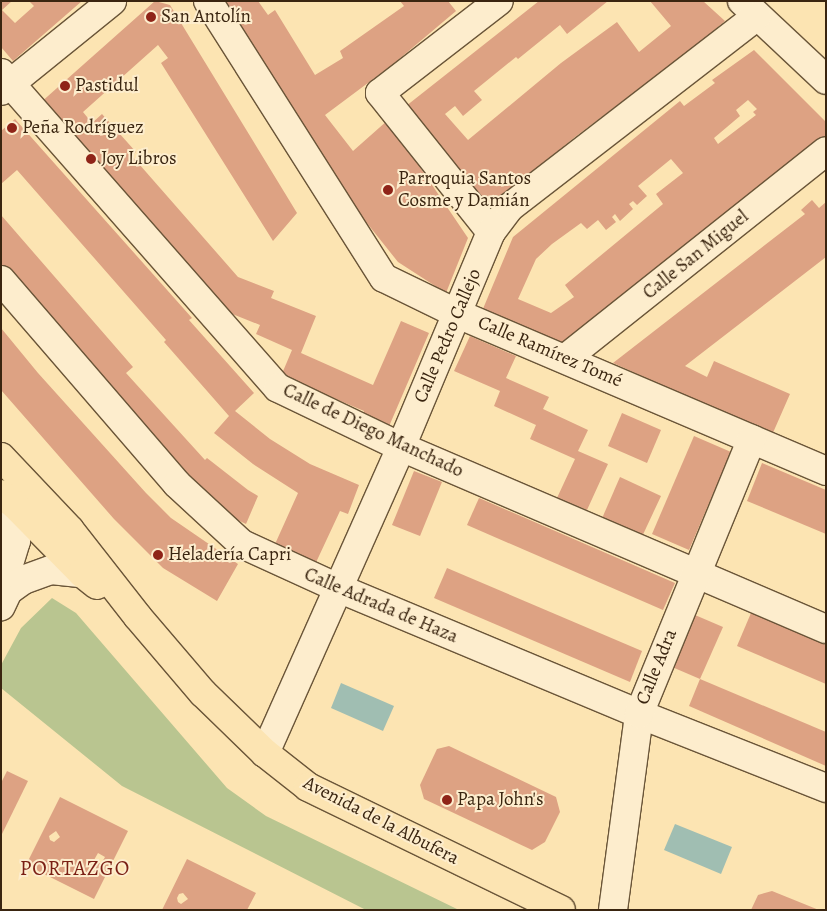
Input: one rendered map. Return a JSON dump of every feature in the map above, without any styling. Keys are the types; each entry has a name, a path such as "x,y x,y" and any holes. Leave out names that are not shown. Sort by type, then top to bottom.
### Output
{"main road":[{"name":"Avenida de la Albufera","path":"1,457 70,530 138,617 203,693 265,753 308,787 561,910"},
{"name":"Avenida de la Albufera","path":"1,494 16,505 82,573 138,617"}],"street":[{"path":"4,82 112,1"},
{"name":"Calle Ramírez Tomé","path":"208,1 384,278 458,314 566,358 826,470"},
{"path":"492,232 380,93 499,1"},
{"path":"749,8 826,80"},
{"name":"Calle Pedro Callejo","path":"265,753 401,447 492,232 510,207 749,8"},
{"name":"Calle de Diego Manchado","path":"4,82 278,388 401,447 826,629"},
{"name":"Calle San Miguel","path":"566,358 826,151"},
{"name":"Calle Adrada de Haza","path":"1,280 177,484 242,544 338,588 639,714 826,788"},
{"name":"Calle Adra","path":"613,910 639,714 695,573 752,439"},
{"path":"1,514 6,518 16,541 8,567 4,599"},
{"path":"4,599 22,580 51,570 82,573"}],"green space":[{"path":"52,598 76,613 227,788 266,816 459,910 366,910 122,786 1,688 1,665 21,628"}],"shaded area":[{"path":"341,683 394,706 383,731 331,708"},
{"path":"675,824 732,847 721,874 664,850"}],"building":[{"path":"1,1 12,1 2,10 15,23 34,6 29,1 82,1 13,61 1,47"},
{"path":"155,1 170,5 297,213 273,241 161,63 168,58 158,45 83,112 92,123 102,114 136,152 132,156 238,277 274,291 271,298 316,316 301,353 373,385 401,321 429,333 387,431 361,420 364,411 281,376 292,350 256,334 260,325 210,305 39,104"},
{"path":"215,1 258,1 268,15 275,10 315,75 343,58 340,51 404,6 400,1 448,1 456,11 392,65 325,115 353,151 388,120 468,238 446,293 398,262 327,173"},
{"path":"539,1 608,1 567,34 560,25 518,59 516,57 474,91 482,100 463,116 455,106 445,114 468,140 561,63 617,22 639,52 671,26 650,1 703,1 725,21 691,50 575,137 482,213 401,110"},
{"path":"754,50 826,122 826,138 593,321 556,347 480,316 513,237 680,101 684,106 715,83 712,80","holes":["748,100 757,109 753,112 756,115 718,144 714,138 740,116 736,110","671,159 683,173 656,194 663,204 565,285 574,297 551,313 518,299 536,259 552,244 581,223 587,229 598,220 606,230 616,222 612,217 615,214 620,221 633,209 629,204 633,201 637,205 647,196 638,186"]},
{"path":"15,119 192,318 189,320 254,393 235,411 270,439 310,464 359,485 348,514 340,511 312,571 271,553 298,493 253,464 214,433 229,416 164,342 166,340 17,170 1,184 1,131"},
{"path":"812,200 819,208 826,202 826,257 685,366 707,377 714,361 790,394 772,435 613,363 805,214 801,210"},
{"path":"1,215 133,367 126,373 205,460 207,458 258,496 246,524 225,514 157,456 108,389 1,267"},
{"path":"1,328 38,373 146,493 171,518 238,564 217,601 163,568 114,519 1,390"},
{"path":"470,336 516,356 506,378 549,397 543,409 588,430 578,451 608,464 587,510 557,498 575,459 530,439 536,425 494,406 500,391 454,371"},
{"path":"622,413 661,430 647,463 608,446"},
{"path":"694,436 731,452 689,550 652,534"},
{"path":"762,463 826,490 826,534 747,501"},
{"path":"414,471 442,482 420,536 392,525"},
{"path":"620,477 661,496 640,541 600,523"},
{"path":"479,498 675,583 663,610 467,525"},
{"path":"447,568 642,651 630,682 434,598"},
{"path":"751,613 826,645 826,684 737,646"},
{"path":"695,615 723,627 700,679 672,667"},
{"path":"700,679 826,732 826,766 689,706"},
{"path":"449,746 556,797 560,812 545,842 532,850 424,799 420,785 437,749"},
{"path":"7,771 28,781 1,836 1,783"},
{"path":"60,797 128,831 94,899 26,865","holes":["56,831 60,837 54,842 50,840 49,836","98,853 105,857 101,864 94,860"]},
{"path":"187,859 256,893 247,910 162,910","holes":["183,893 188,899 181,904 177,898 179,894"]},
{"path":"772,891 819,910 751,910 758,895"}],"place":[{"name":"San Antolín","path":"151,17"},
{"name":"Pastidul","path":"65,86"},
{"name":"Peña Rodríguez","path":"12,128"},
{"name":"Joy Libros","path":"91,159"},
{"name":"Parroquia Santos Cosme y Damián","path":"388,190"},
{"name":"Heladería Capri","path":"158,555"},
{"name":"Papa John's","path":"447,800"}],"district":[{"name":"PORTAZGO","path":"75,868"}]}
